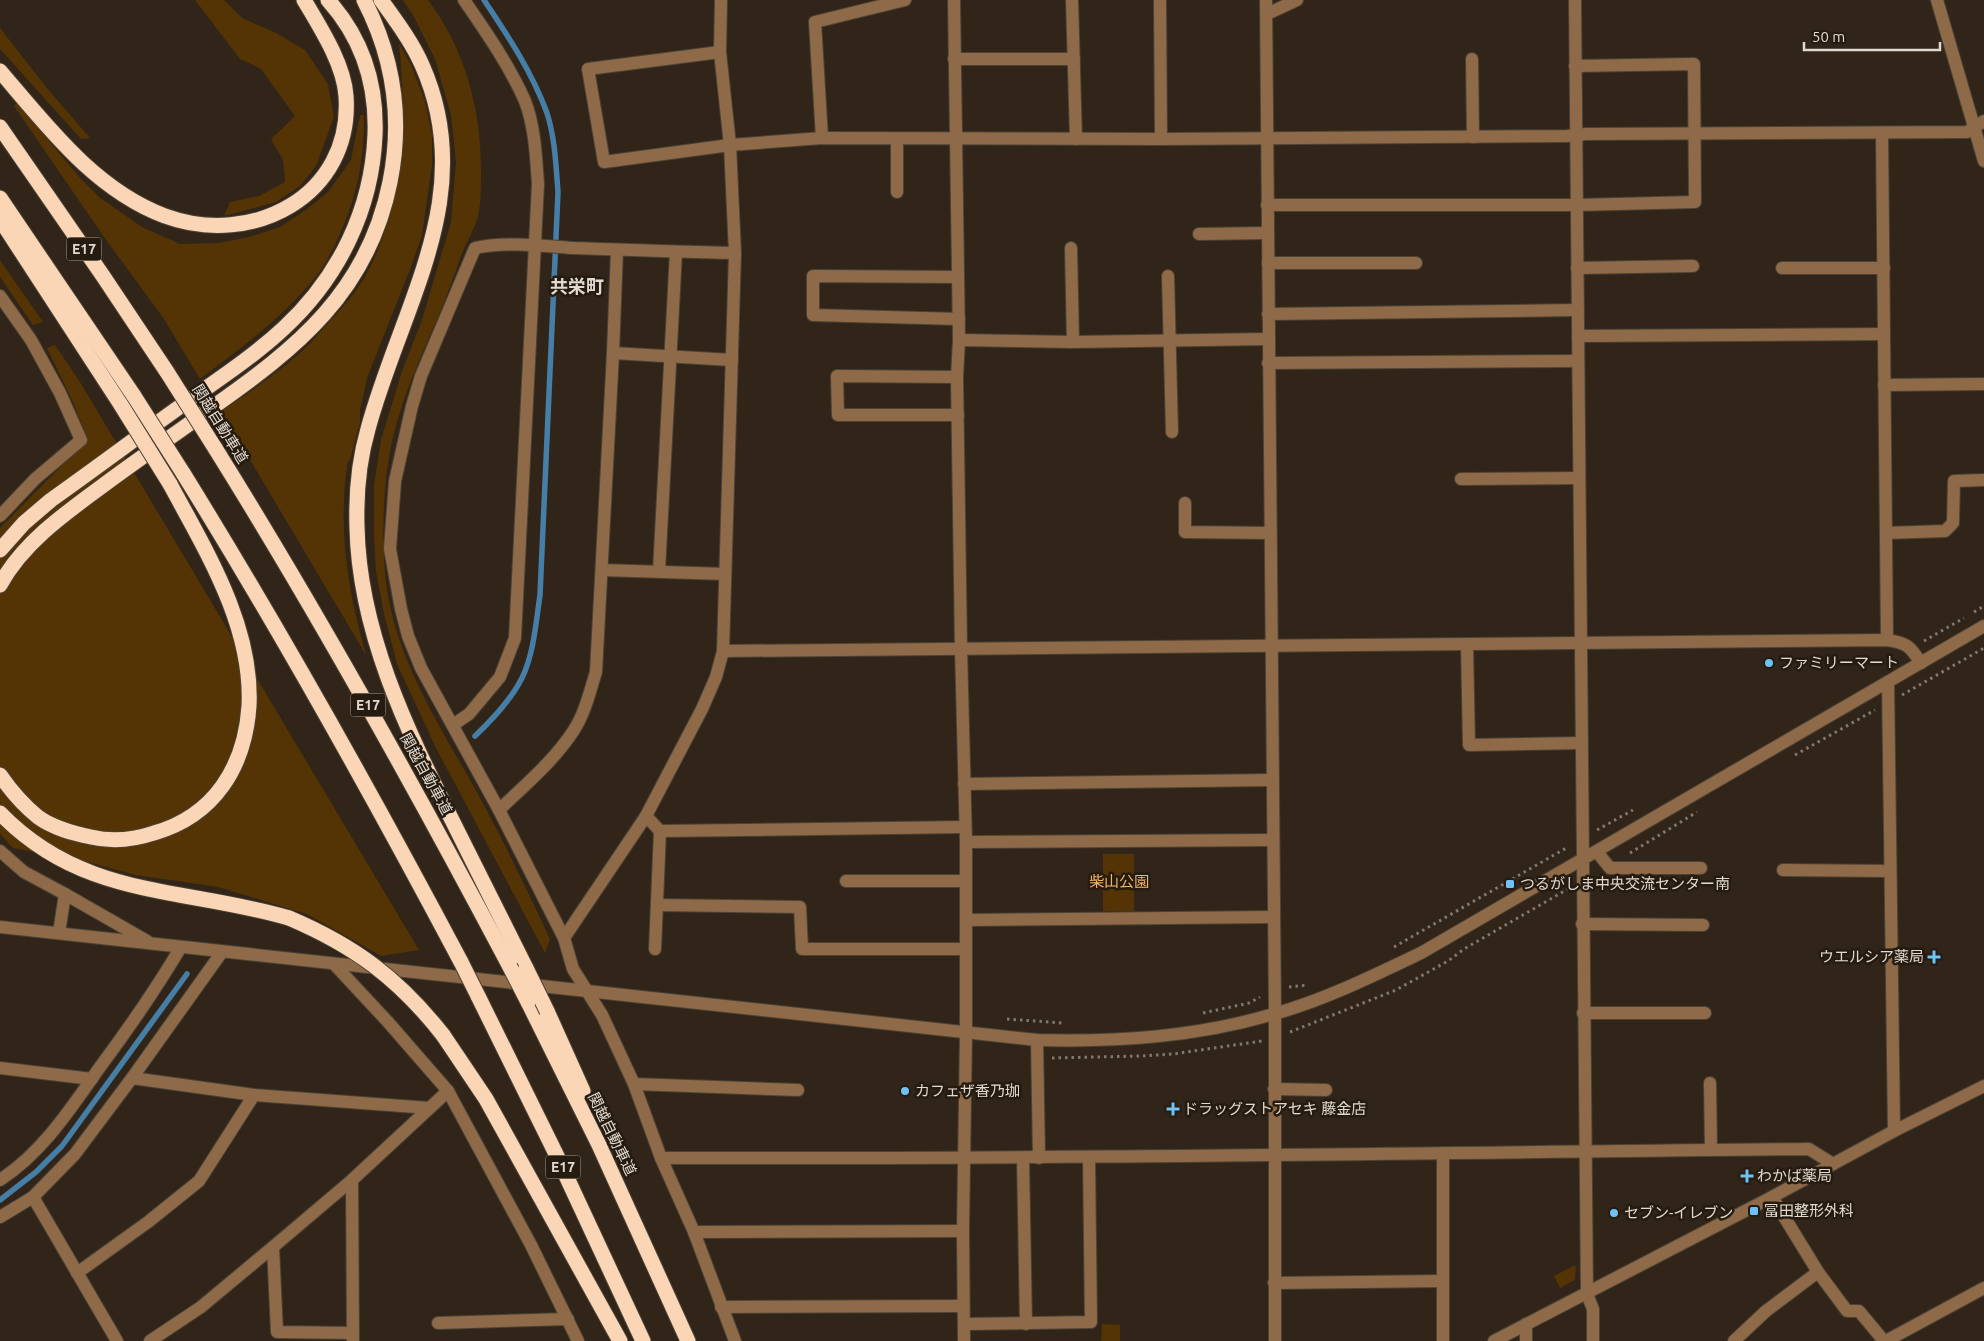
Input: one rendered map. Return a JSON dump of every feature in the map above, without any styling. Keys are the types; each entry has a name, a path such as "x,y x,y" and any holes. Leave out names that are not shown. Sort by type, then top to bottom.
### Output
{"highway":[{"path":"0,71 59,139 84,164 124,196 145,208 185,223 226,227 246,224 281,212 312,189 334,160 340,142 346,110 346,94 342,76 323,34 304,0"},
{"path":"0,550 24,523 51,500 266,343 302,310 334,270 357,224 365,200 371,175 376,126 375,106 366,62 348,26 328,0"},
{"path":"0,585 19,557 39,536 117,475 261,373 290,349 332,306 348,284 362,261 381,215 393,167 395,142 396,117 390,68 384,44 364,0"},
{"path":"381,0 411,43 432,90 439,118 444,172 436,223 427,260 379,390 367,432 361,463 357,526 364,595 384,668 425,765 547,1011 608,1144 662,1281"},
{"name":"関越自動車道","path":"0,126 167,372 272,539 347,667 428,812 528,1002 599,1145 688,1341"},
{"name":"E17","path":"0,198 128,401 183,473 240,565 384,818 478,996 555,1152 643,1341"},
{"path":"0,219 128,401 222,587 234,615 246,666 249,699 246,729 241,750 232,771 216,795 205,807 188,820 166,830 123,840 101,839 59,828 40,818 23,804 0,775"},
{"path":"0,813 20,833 44,850 97,876 160,892 233,904 289,918 339,942 384,973 406,992 443,1035 486,1099 620,1341"}],"street":[{"path":"453,724 469,714 500,677 515,638 538,184 535,147 525,102 496,46 464,0"},
{"path":"564,938 646,816 702,709 716,677 723,651 735,253 730,145 720,52 721,0"},
{"path":"822,138 815,22 905,0"},
{"path":"954,0 959,319 957,377 966,842 964,1341"},
{"path":"1072,0 1076,139"},
{"path":"1160,0 1161,139"},
{"path":"1266,0 1275,1014 1273,1156 1275,1341"},
{"path":"1267,14 1297,0"},
{"path":"1575,0 1583,1013 1587,1294 1593,1309 1593,1341"},
{"path":"1937,0 1980,124 1984,161"},
{"path":"720,52 588,69 604,162 730,145 822,138 1161,139 1967,132 1980,124"},
{"path":"954,59 1074,58"},
{"path":"1472,59 1473,137"},
{"path":"1267,205 1577,205 1695,202 1694,64 1575,66"},
{"path":"1882,133 1887,640"},
{"path":"897,139 897,192"},
{"path":"1199,234 1268,234"},
{"path":"735,253 486,245 475,248 422,376 412,406 395,481 390,549 408,636 421,668 499,810 564,938 573,969 602,1015 634,1084 662,1158 694,1232 735,1341"},
{"path":"1071,248 1073,342"},
{"path":"499,810 553,758 574,729 588,699 596,672 617,250"},
{"path":"660,571 676,252"},
{"path":"1268,262 1416,263"},
{"path":"1577,268 1693,266"},
{"path":"1782,268 1884,268"},
{"path":"958,276 813,276 813,315 959,319"},
{"path":"1168,276 1172,432"},
{"path":"0,296 31,340 60,393 81,440 35,479 0,516"},
{"path":"1268,314 1578,310"},
{"path":"1578,336 1884,334"},
{"path":"959,340 1073,342 1268,339"},
{"path":"613,353 732,360"},
{"path":"1268,362 1578,361"},
{"path":"957,377 837,376 838,415 958,415"},
{"path":"1884,385 1984,384"},
{"path":"1461,479 1579,478"},
{"path":"1886,533 1945,531 1952,523 1954,481 1984,480"},
{"path":"1185,503 1185,532 1270,533"},
{"path":"602,570 725,574"},
{"path":"0,927 1037,1040 1125,1040 1175,1036 1220,1028 1275,1014 1354,984 1421,953 1984,626"},
{"path":"723,651 1887,640 1906,644 1921,662"},
{"path":"1467,645 1469,745 1581,743"},
{"path":"1888,682 1894,1131"},
{"path":"964,784 1272,780"},
{"path":"646,816 660,831 655,949"},
{"path":"660,831 965,827"},
{"path":"966,842 1273,840"},
{"path":"0,851 24,872 152,944"},
{"path":"1596,852 1610,868 1701,868"},
{"path":"1783,870 1890,871"},
{"path":"846,881 965,881"},
{"path":"59,933 65,894"},
{"path":"657,906 800,907 802,949 965,949"},
{"path":"966,920 1274,917"},
{"path":"1582,924 1703,925"},
{"path":"0,1180 17,1169 50,1136 155,991 181,947"},
{"path":"0,1217 33,1197 75,1154 222,952"},
{"path":"334,964 448,1091 531,1245 578,1341"},
{"path":"1583,1013 1705,1013"},
{"path":"1037,1040 1039,1158"},
{"path":"0,1068 92,1079"},
{"path":"132,1078 254,1095 429,1108"},
{"path":"1710,1082 1711,1150"},
{"path":"634,1084 798,1090"},
{"path":"1494,1341 1772,1197 1894,1131 1984,1086"},
{"path":"1274,1089 1326,1090"},
{"path":"150,1341 201,1307 352,1180 448,1091"},
{"path":"77,1273 148,1222 199,1181 254,1095"},
{"path":"662,1158 964,1159 1809,1149 1832,1164"},
{"path":"1443,1152 1443,1341"},
{"path":"1023,1158 1026,1324"},
{"path":"964,1324 1091,1322 1089,1158"},
{"path":"273,1246 277,1332 353,1337 352,1180"},
{"path":"33,1197 116,1341"},
{"path":"1772,1197 1818,1272 1847,1311 1859,1311 1885,1341 1984,1288"},
{"path":"694,1232 963,1231"},
{"path":"1734,1341 1766,1311 1818,1272"},
{"path":"1274,1283 1443,1281"},
{"path":"721,1307 963,1306"},
{"path":"438,1323 568,1319"},
{"path":"1526,1324 1526,1341"}],"path":[{"path":"1925,640 1984,606"},
{"path":"1896,698 1984,648"},
{"path":"1789,759 1873,712"},
{"path":"1608,866 1698,812"},
{"path":"1389,950 1574,844"},
{"path":"1286,987 1304,986 1312,983"},
{"path":"1197,1014 1249,1003"},
{"path":"999,1019 1066,1023"},
{"path":"1249,1041 1265,1041"}],"green space":[{"path":"195,0 224,0 242,18 276,33 305,50 328,84 334,117 316,166 300,186 276,202 224,216 230,202 259,196 285,182 283,160 271,139 295,116 261,69 240,59"},
{"path":"403,0 428,0 441,19 462,61 475,106 481,152 481,192 477,220 409,386 393,437 387,471 384,509 386,582 400,642 412,671 425,699 494,823 534,905 550,939 545,953 436,748 397,664 384,614 376,571 374,485 381,440 402,371 422,320 451,222 456,162 451,115 435,59 413,15"},
{"path":"0,28 46,87 90,138 81,139 0,49"},
{"path":"399,43 411,65 425,101 432,135 432,165 422,235 367,378 360,410 360,422 350,460 348,461 344,510 346,559 354,607 366,655 221,411 272,376 308,345 356,291 377,253 395,195 399,165 403,104"},
{"path":"17,103 81,179 99,197 142,227 180,244 218,243 249,237 280,227 307,209 328,192 351,160 360,115 364,115 363,150 353,199 334,247 321,270 308,286 280,315 249,342 200,379 164,319 104,237 14,106"},
{"path":"0,260 43,322 33,325 0,277"},
{"path":"55,345 80,382 419,950 381,956 307,914 218,887 135,875 88,862 13,848 0,834 0,528 88,439 47,348"},
{"name":"柴山公園","path":"1103,854 1134,854 1134,911 1103,911"},
{"path":"1576,1266 1575,1280 1560,1288 1554,1276"},
{"path":"1102,1324 1120,1325 1120,1341 1101,1341"}],"waterway":[{"path":"475,736 501,709 518,686 526,668 536,627 540,595 558,192 556,162 547,113 527,69 484,0"},
{"path":"0,1200 36,1172 62,1146 187,974"}],"place":[{"name":"ファミリーマート","path":"1769,663"},
{"name":"つるがしま中央交流センター南","path":"1510,884"},
{"name":"ウエルシア薬局","path":"1934,957"},
{"name":"カフェザ香乃珈","path":"905,1091"},
{"name":"ドラッグストアセキ 藤金店","path":"1173,1109"},
{"name":"わかば薬局","path":"1747,1176"},
{"name":"冨田整形外科","path":"1754,1211"},
{"name":"セブン-イレブン","path":"1614,1213"}],"district":[{"name":"共栄町","path":"577,287"}]}
